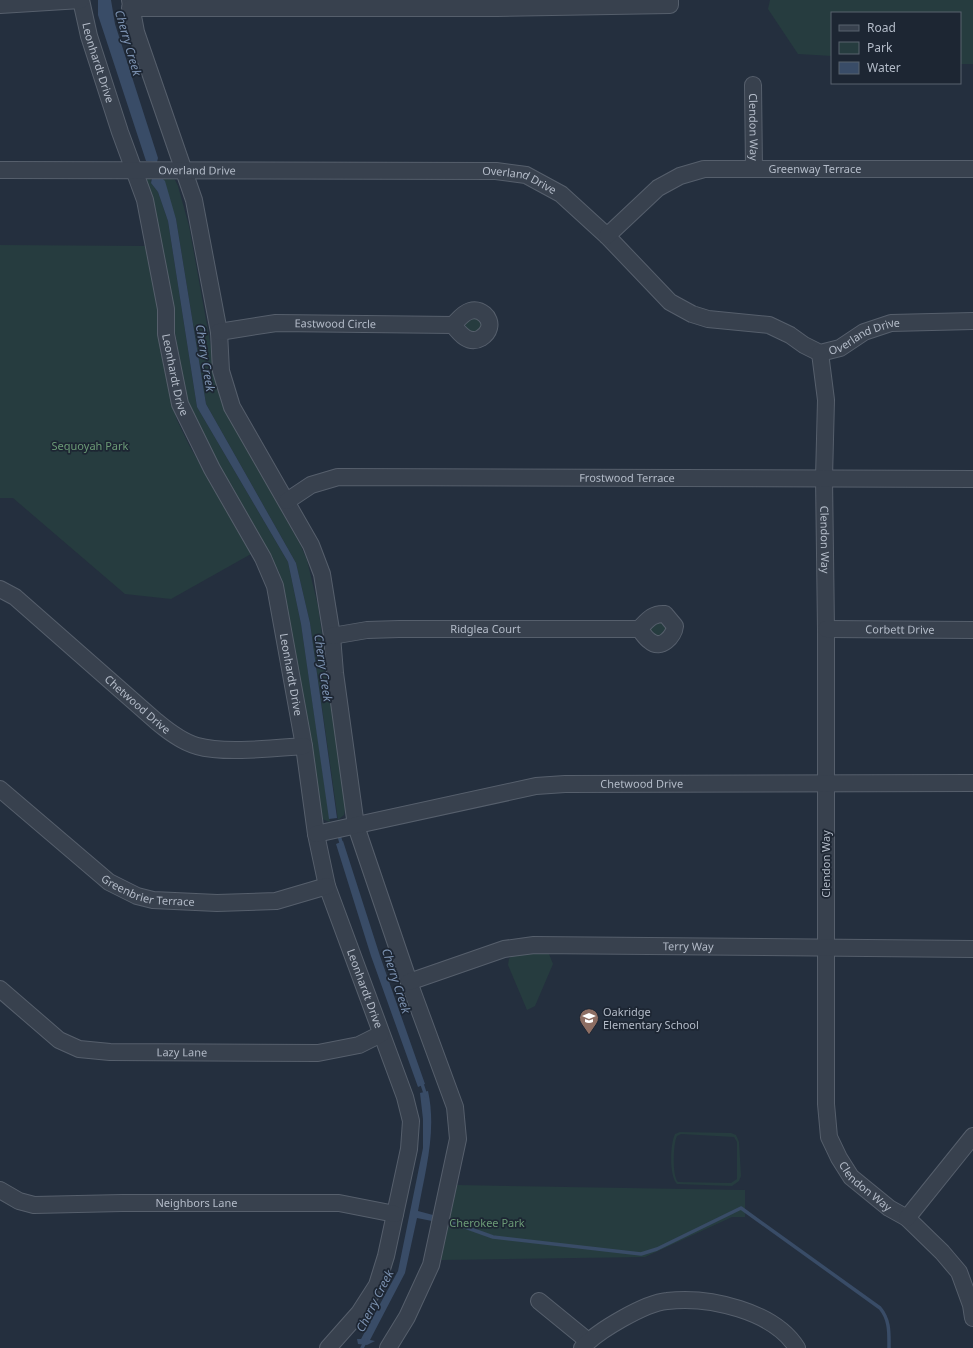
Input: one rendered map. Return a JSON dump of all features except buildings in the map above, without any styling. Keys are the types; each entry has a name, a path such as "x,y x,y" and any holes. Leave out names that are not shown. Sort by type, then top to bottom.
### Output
{"street":[{"path":"0,5 81,0"},
{"name":"Leonhardt Drive","path":"81,0 91,43 120,132 140,170 166,309 166,334 180,404 212,469 263,558 275,586 304,746 336,830 409,982 455,1107 458,1139 442,1221 431,1265 407,1317 388,1348"},
{"path":"130,4 670,3"},
{"name":"Leonhardt Drive","path":"130,4 136,32 194,200 219,332 221,371 232,407 311,545 322,574 332,636 335,673 336,830 327,886 381,1034 406,1097 411,1121 409,1149 386,1256 377,1285 359,1313 328,1348"},
{"name":"Clendon Way","path":"753,85 754,169"},
{"name":"Greenway Terrace","path":"607,236 658,188 680,176 704,169 973,169"},
{"name":"Overland Drive","path":"0,170 496,171 526,175 562,194 607,236 670,302 686,311 708,319 769,325 790,334 804,345 820,353 840,348 864,332 891,322 973,321"},
{"name":"Eastwood Circle","path":"219,332 276,322 453,325"},
{"name":"Clendon Way","path":"820,353 826,400 824,478 826,629 826,1104 829,1137 850,1177 889,1208 907,1218 942,1252 959,1272 971,1305 973,1318"},
{"name":"Frostwood Terrace","path":"287,501 311,485 338,477 973,479"},
{"name":"Chetwood Drive","path":"0,589 15,597 156,721 177,737 197,746 213,749 304,746"},
{"name":"Ridglea Court","path":"332,636 367,630 399,629 639,629"},
{"name":"Corbett Drive","path":"826,629 973,630"},
{"name":"Chetwood Drive","path":"336,830 543,786 565,784 826,782 973,783"},
{"name":"Greenbrier Terrace","path":"0,789 109,882 137,896 153,900 217,903 276,901 327,886"},
{"name":"Terry Way","path":"409,982 504,949 534,945 973,948"},
{"name":"Lazy Lane","path":"0,989 59,1040 79,1049 110,1052 318,1053 359,1045 381,1034"},
{"path":"907,1218 973,1136"},
{"name":"Neighbors Lane","path":"0,1190 19,1201 34,1205 328,1202 395,1214"},
{"path":"539,1301 585,1345 630,1315 666,1301 708,1301 760,1317 791,1338 797,1348"}],"green space":[{"path":"770,0 973,0 973,64 961,64 961,12 831,12 831,56 798,54 768,9"},
{"path":"150,176 151,183 158,192 168,221 197,407 288,562 301,624 330,822 322,819 316,810 293,642 279,572 196,428 186,395 162,258 146,180"},
{"path":"171,177 175,180 178,186 189,226 221,402 300,544 307,560 318,606 346,805 344,815 338,820 310,623 296,563 206,404 176,219 162,178"},
{"name":"Sequoyah Park","path":"0,245 146,246 159,311 169,393 177,420 189,445 251,554 171,599 125,594 13,498 0,498"},
{"path":"477,316 482,321 483,328 479,333 467,332 465,320"},
{"path":"660,620 668,627 658,638 650,631 651,627"},
{"path":"543,952 549,954 553,964 535,1006 527,1010 508,965 509,959 511,956"},
{"path":"680,1132 731,1133 736,1135 739,1142 741,1176 739,1181 732,1186 677,1184 674,1180 671,1160 672,1145 675,1134","holes":["681,1134 734,1137 737,1142 737,1179 731,1183 678,1182 676,1179 674,1160 677,1136"]},
{"name":"Cherokee Park","path":"457,1185 745,1190 745,1217 732,1217 645,1257 441,1260"}],"water":[{"path":"98,0 111,0 115,24 158,158 157,162 146,161 98,15"},
{"path":"152,178 162,178 165,181 176,219 206,404 296,563 310,623 337,818 329,819 301,624 288,562 197,407 168,221 158,192 151,183"},
{"path":"343,841 380,956 425,1084 418,1087 371,956 336,844"},
{"path":"428,1091 431,1136 418,1211 433,1215 432,1221 417,1218 405,1273 370,1340 375,1341 367,1345 358,1344 357,1339 361,1339 398,1271 423,1148 423,1119 420,1093"}],"waterway":[{"name":"Cherry Creek","path":"338,832 342,846"},
{"name":"Cherry Creek","path":"421,1081 426,1096"},
{"path":"451,1222 493,1237 641,1254 657,1249 741,1208 880,1308 886,1317 889,1332 889,1348"},
{"name":"Cherry Creek","path":"362,1348 366,1340"}],"place":[{"name":"Oakridge Elementary School","path":"589,1035"}]}
